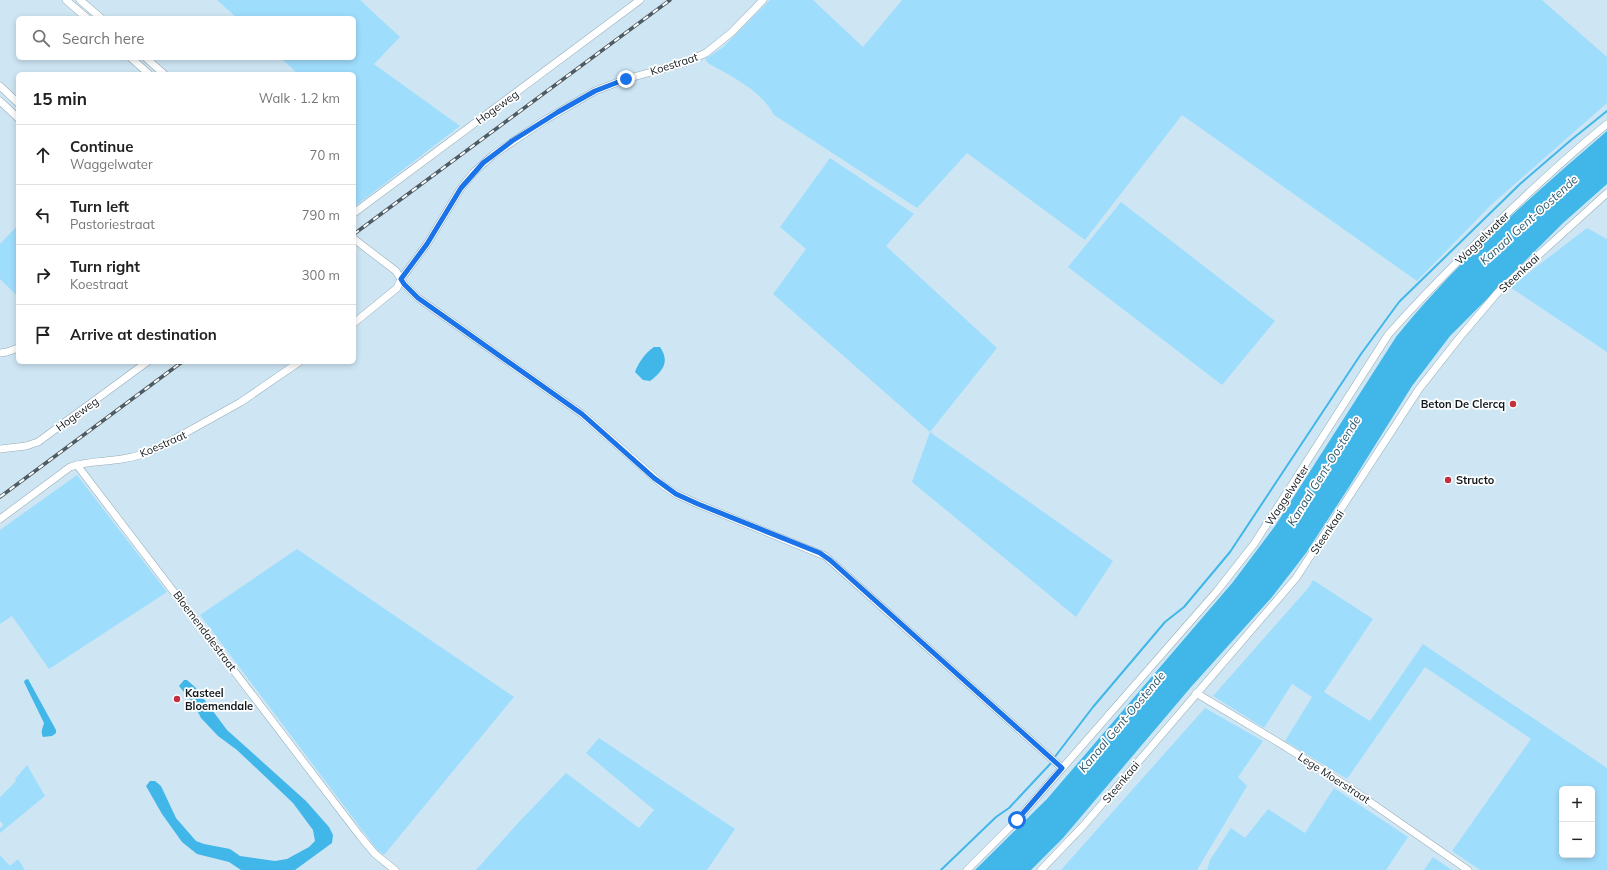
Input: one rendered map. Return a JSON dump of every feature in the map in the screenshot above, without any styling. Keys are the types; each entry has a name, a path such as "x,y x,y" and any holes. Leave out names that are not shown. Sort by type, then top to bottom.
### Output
{"street":[{"path":"66,0 84,16"},
{"path":"80,0 99,16"},
{"name":"Hogeweg","path":"356,212 640,0"},
{"name":"Koestraat","path":"356,321 397,288 401,279 427,244 464,183 493,155 558,112 595,91 621,81 676,66 699,57 715,47 764,0"},
{"path":"134,60 147,72"},
{"path":"148,60 162,72"},
{"path":"0,86 16,101"},
{"path":"0,101 16,116"},
{"name":"Waggelwater","path":"967,870 1017,820 1217,591 1254,544 1393,330 1412,307 1500,220 1582,144 1607,124"},
{"name":"Steenkaai","path":"1041,870 1084,826 1196,693 1296,578 1419,389 1460,337 1499,291 1607,193"},
{"path":"356,241 396,271 404,284 418,298 582,414 654,478 676,494 825,556 1062,768"},
{"path":"0,353 16,349"},
{"name":"Hogeweg","path":"0,448 26,446 38,442 144,364"},
{"name":"Koestraat","path":"0,519 62,472 77,465 123,459 147,453 236,406 296,364"},
{"name":"Bloemendalestraat","path":"77,465 360,836 375,854 395,870"},
{"name":"Lege Moerstraat","path":"1196,693 1286,747 1350,788 1468,870"}],"shaded area":[{"path":"217,0 360,0 400,37 374,64 460,126 356,205 356,72 296,72 283,60 356,60 356,16 235,16"},
{"path":"770,0 813,0 863,47 902,0 1542,0 1607,57 1607,103 1491,205 1417,281 1182,115 1085,240 967,153 917,208 774,115 762,98 754,91 708,63 705,59 722,48"},
{"path":"830,158 914,214 886,246 997,348 930,432 773,294 806,249 780,227"},
{"path":"1121,202 1275,321 1222,385 1068,267"},
{"path":"16,227 16,295 0,279 0,244"},
{"path":"1587,228 1607,239 1607,352 1510,287"},
{"path":"930,432 1113,561 1076,617 912,482"},
{"path":"77,475 167,592 49,669 12,616 0,624 0,530"},
{"path":"297,549 514,697 384,855 378,851 200,615"},
{"path":"1313,580 1373,619 1324,692 1370,721 1423,644 1607,768 1607,870 1480,870 1452,851 1531,739 1425,667 1347,779 1285,741 1312,697 1292,684 1264,728 1213,696 1309,587"},
{"path":"1205,708 1263,741 1238,777 1247,786 1197,870 1061,870"},
{"path":"599,738 735,829 707,870 476,870 566,773 639,828 654,810 586,753"},
{"path":"27,765 45,796 0,833 0,828 3,824 0,821 0,797 16,781 15,779"},
{"path":"1334,788 1408,837 1386,870 1207,870 1210,860 1231,828 1245,838 1268,809 1305,833"},
{"path":"0,855 10,866 18,859 25,870 0,870"},
{"path":"1433,857 1452,870 1424,870"}],"water":[{"name":"Kanaal Gent-Oostende","path":"1607,131 1607,184 1563,223 1450,336 1412,386 1306,553 1272,597 1191,687 1063,838 1031,870 975,870 1047,799 1233,582 1275,526 1396,337 1444,282 1470,255 1524,204"},
{"path":"654,347 660,347 663,352 665,362 664,366 662,370 650,381 643,380 635,372 643,358"},
{"path":"28,679 56,730 56,733 52,736 43,737 42,735 44,723 24,682"},
{"path":"184,680 187,680 195,687 227,730 306,801 329,827 333,835 332,843 295,870 241,870 229,862 197,854 182,842 162,814 146,786 150,781 155,781 161,786 176,818 196,841 204,844 230,849 240,856 275,861 287,859 309,847 315,841 313,830 293,803 237,750 218,736 201,718 194,704 179,686"}],"waterway":[{"path":"1054,758 1093,707 1165,622 1184,607 1230,552 1361,354 1399,302 1520,184 1607,111"},
{"path":"941,870 996,817 1009,808 1052,762"}],"railway":[{"path":"356,233 670,0"},
{"path":"0,497 179,364"}],"place":[{"name":"Beton De Clercq","path":"1513,404"},
{"name":"Structo","path":"1448,480"},
{"name":"Kasteel Bloemendale","path":"177,699"}],"route":[{"path":"626,79 595,91 558,112 512,141 483,163 461,188 427,244 401,279 411,292 418,298 582,414 654,478 676,494 820,553 830,560 1062,768 1017,820"}]}
